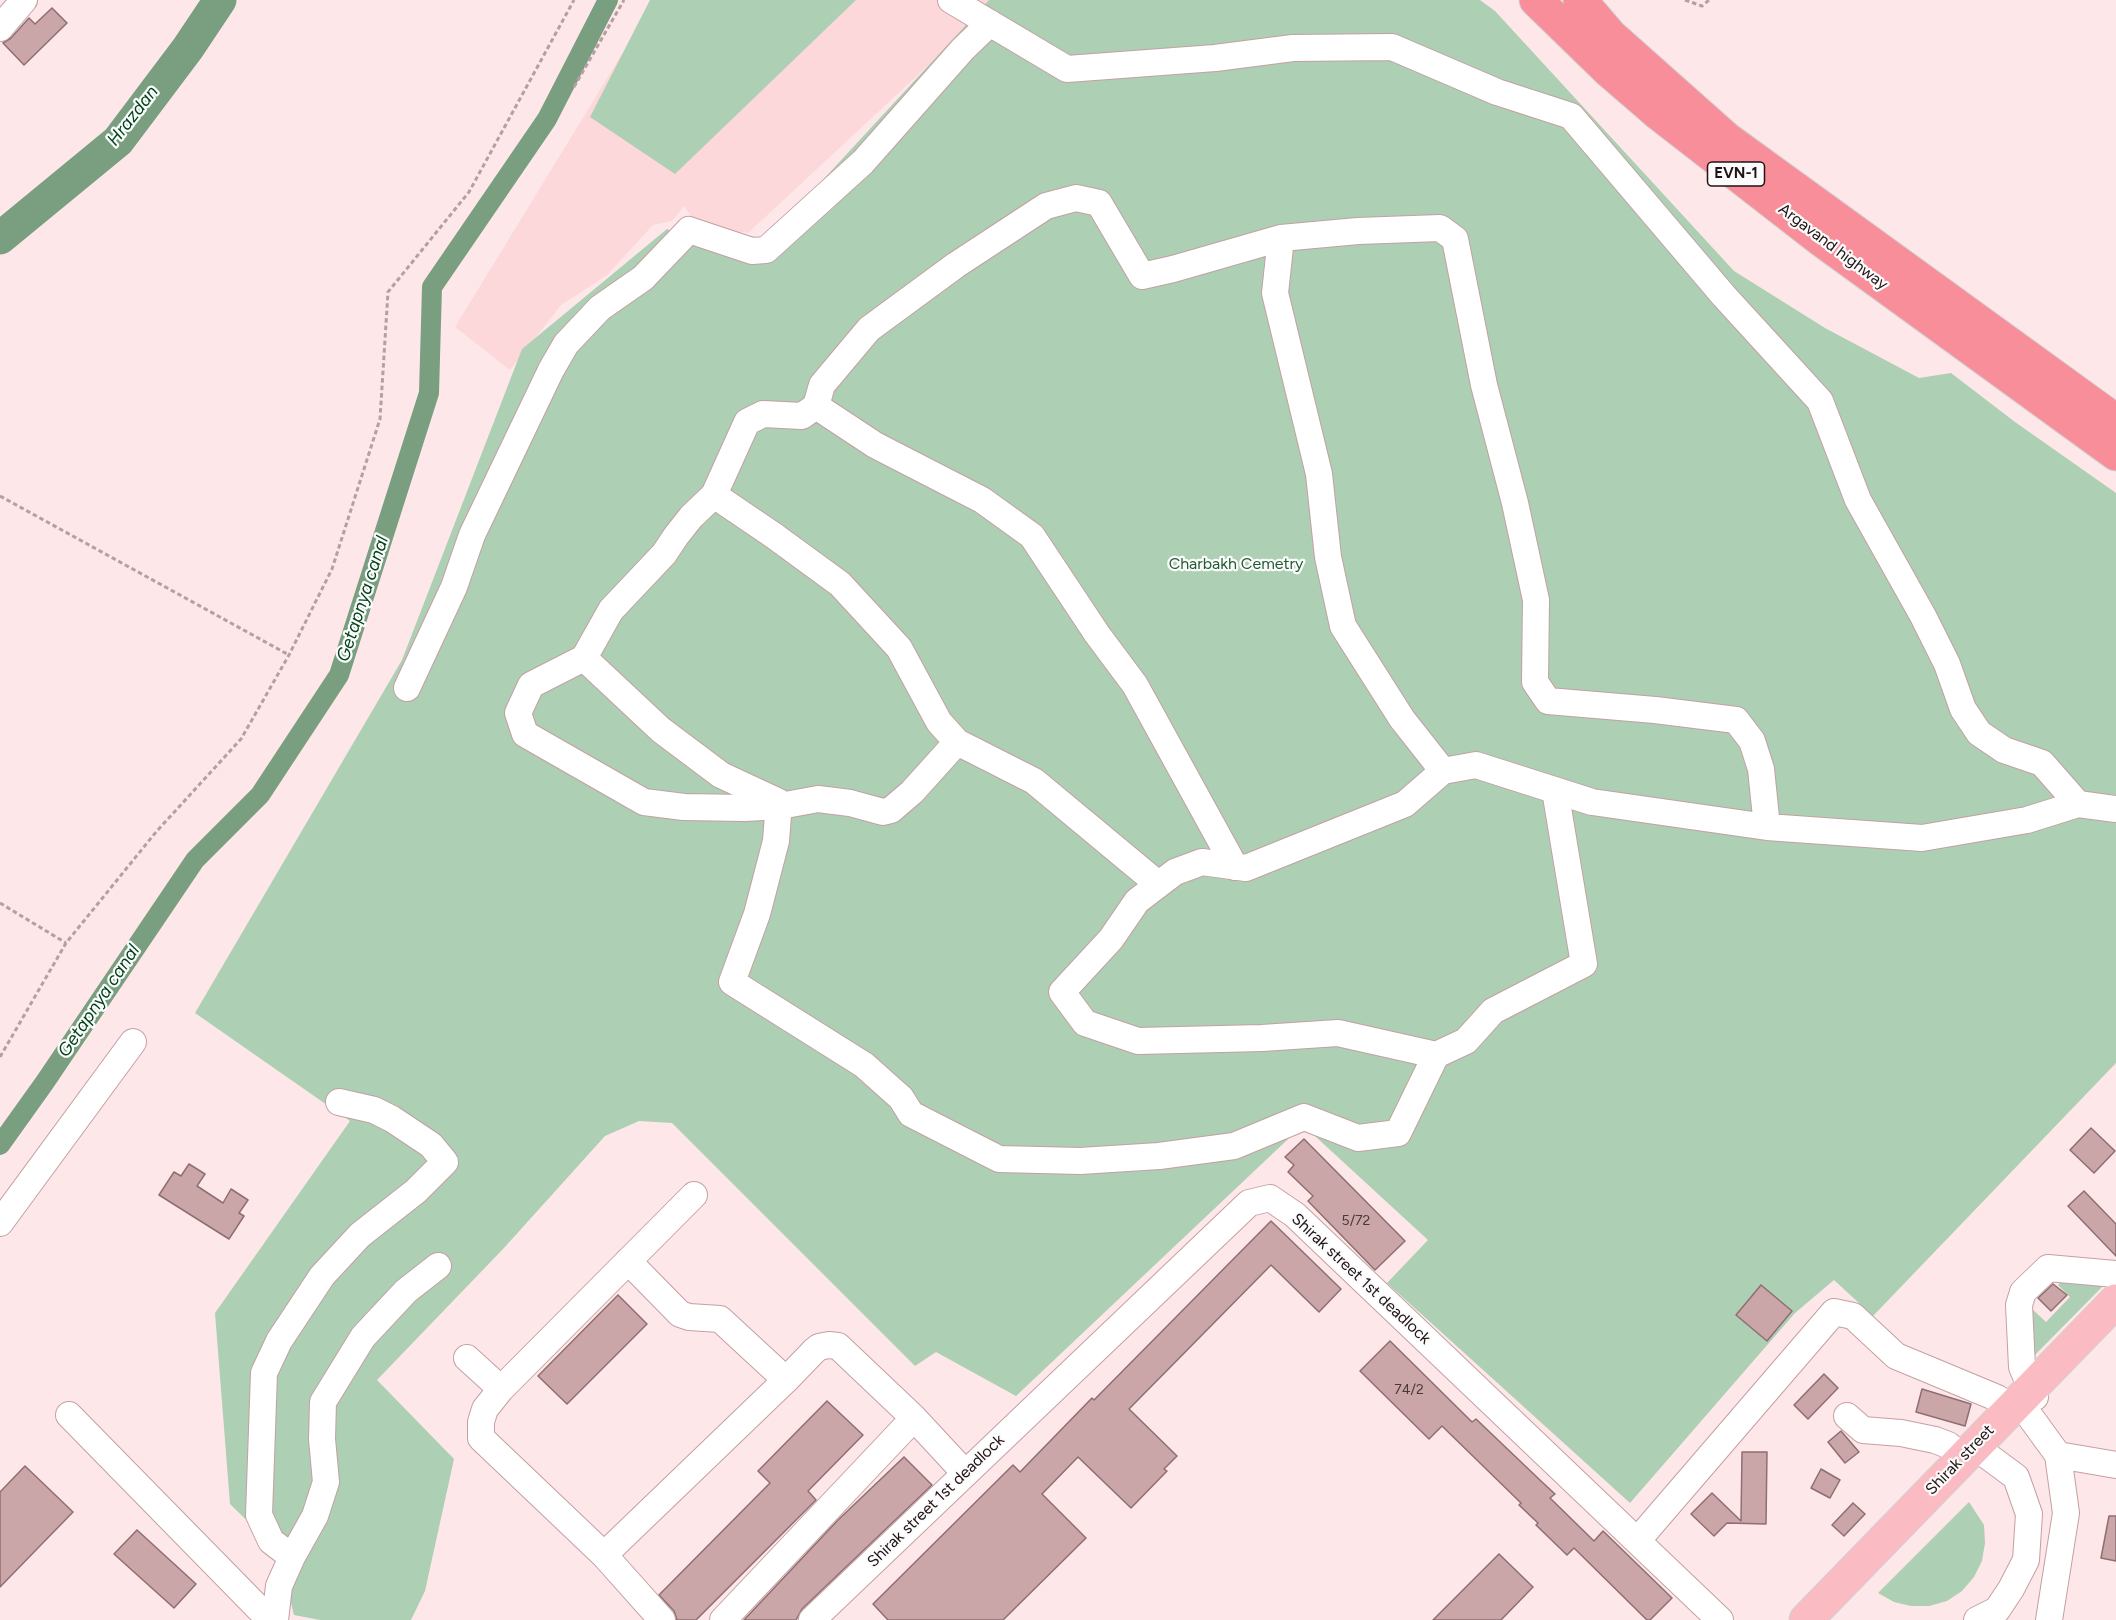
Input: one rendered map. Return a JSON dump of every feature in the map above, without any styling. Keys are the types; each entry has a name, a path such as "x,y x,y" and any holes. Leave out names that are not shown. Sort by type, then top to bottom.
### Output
{"highway":[{"name":"Argavand highway","path":"1536,0 1608,70 1688,136 1820,239 2116,454"},
{"name":"Argavand highway","path":"1580,0 1610,35 1727,139 2116,421"}],"main road":[{"name":"Shirak street","path":"1820,1617 2116,1301"},
{"name":"Shirak street","path":"2024,1400 2116,1315"}],"street":[{"path":"0,28 24,0"},
{"path":"951,0 1067,69 1215,58 1293,48 1392,47 1497,92 1570,116 1724,296 1820,401 1858,500 1923,616 1947,664 1963,709 1979,733 2004,750 2042,763 2078,804"},
{"path":"407,688 454,587 472,535 551,370 566,344 600,308 643,278 689,230 752,251 766,250 862,162 963,49 990,23"},
{"path":"957,742 912,792 891,810 882,812 850,803 818,799 780,806 684,807 644,802 525,734 518,713 531,685 584,658 611,610 664,554 691,517 714,495 747,422 763,414 802,416 816,406 822,385 870,329 956,265 1046,206 1076,198 1098,203 1142,276 1281,238 1358,231 1440,228 1455,239 1485,385 1515,503 1536,600 1535,682 1548,701 1655,710 1736,720 1752,741 1761,769 1767,827"},
{"path":"1281,238 1275,293 1319,474 1329,557 1343,626 1402,719 1443,771"},
{"path":"816,406 875,446 982,500 1032,536 1097,634 1135,685 1236,867"},
{"path":"714,495 840,584 899,648 939,722 957,742 1034,781 1158,884"},
{"path":"584,658 661,730 721,775 779,802 776,841 757,914 732,982 864,1065 901,1098 911,1114 999,1159 1092,1160 1159,1156 1234,1146 1304,1117 1358,1138 1398,1133 1436,1055"},
{"path":"1555,790 1584,964 1493,1011 1466,1041 1436,1055 1338,1033 1262,1038 1138,1041 1085,1023 1062,992 1111,939 1137,901 1175,872 1202,862 1246,868 1405,804 1443,771 1476,765 1555,790 1592,802 1767,827 1922,838 2027,820 2078,804 2116,810"},
{"path":"0,1223 133,1042"},
{"path":"292,1557 271,1541 259,1515 264,1373 279,1341 322,1276 360,1235 416,1191 445,1162 431,1145 392,1119 374,1110 339,1102"},
{"path":"662,1620 604,1555 482,1438 481,1422 485,1409 501,1389 694,1195"},
{"name":"Shirak street 1st deadlock","path":"812,1620 1249,1203 1270,1198 1294,1215 1720,1620"},
{"path":"628,1262 680,1314 689,1317 720,1319 786,1380"},
{"path":"272,1620 279,1586 315,1516 326,1482 322,1439 323,1402 363,1337 406,1291 438,1266"},
{"path":"2049,1620 2066,1513 2058,1455 2024,1400 2019,1305 2023,1292 2048,1268 2116,1274"},
{"path":"1637,1541 1834,1312 1853,1316 1896,1356 1997,1398 2024,1400"},
{"path":"604,1555 819,1347 838,1346 914,1418 965,1473"},
{"path":"468,1358 501,1389"},
{"path":"69,1415 272,1620"},
{"path":"1847,1416 1863,1430 1901,1433 1935,1440 1973,1452 2016,1477 2029,1514 2026,1560 1997,1610 1977,1620"},
{"path":"723,1620 914,1418"},
{"path":"2058,1455 2116,1465"}],"path":[{"path":"0,1057 66,943 156,831 241,738 289,655 332,569 380,419 388,292 469,192 574,0"},
{"path":"574,87 624,0"},
{"path":"1685,0 1702,6 1709,0"},
{"path":"0,496 289,655"},
{"path":"0,903 66,943"}],"shaded area":[{"path":"655,0 990,0 976,21 748,233 743,232 732,238 691,216 684,206 672,221 653,225 607,275 561,305 510,370 455,327"}],"green space":[{"path":"650,0 856,0 675,174 590,117"},
{"name":"Charbakh Cemetry","path":"989,0 1480,0 1495,11 1734,271 1825,328 1919,378 1951,373 2015,422 2116,493 2116,1063 1873,1316 1834,1280 1795,1313 1630,1503 1387,1283 1428,1240 1303,1125 1016,1396 936,1352 915,1366 672,1123 639,1121 605,1136 503,1249 377,1380 454,1459 425,1591 411,1620 320,1620 294,1615 278,1551 230,1504 215,1313 350,1121 195,1013 402,660 522,349 667,229 747,262"},
{"path":"2063,1279 2107,1282 2028,1362 2031,1308 2046,1322 2070,1297 2058,1285"},
{"path":"1969,1502 1984,1525 1985,1543 1982,1561 1974,1577 1962,1591 1947,1601 1929,1606 1911,1606 1894,1602 1878,1593"}],"building":[{"path":"52,8 67,23 24,65 3,43 11,38 29,18 35,24"},
{"path":"2091,1128 2115,1151 2094,1173 2070,1150"},
{"path":"1304,1139 1405,1241 1375,1270 1308,1201 1313,1196 1288,1172 1294,1165 1285,1157"},
{"path":"189,1164 205,1174 197,1186 223,1203 231,1189 248,1200 239,1213 244,1216 229,1239 159,1195 174,1172 181,1176"},
{"path":"2084,1191 2116,1224 2116,1256 2068,1206"},
{"path":"1271,1221 1341,1289 1319,1312 1271,1265 1129,1409 1177,1456 1164,1469 1167,1471 1131,1508 1078,1457 1042,1494 1086,1538 1003,1620 888,1620 873,1604 1013,1465 1020,1472"},
{"path":"2053,1284 2067,1295 2051,1311 2038,1298"},
{"path":"1761,1285 1792,1311 1767,1341 1736,1315"},
{"path":"618,1295 647,1324 567,1404 538,1376"},
{"path":"1390,1341 1472,1422 1476,1419 1555,1494 1550,1498 1594,1541 1603,1531 1672,1598 1650,1620 1647,1620 1574,1548 1567,1555 1536,1525 1538,1523 1519,1505 1521,1503 1442,1426 1429,1439 1360,1371"},
{"path":"1824,1374 1838,1388 1808,1419 1794,1405"},
{"path":"1922,1389 1971,1404 1965,1426 1916,1412"},
{"path":"827,1401 863,1435 808,1491 816,1500 696,1620 677,1620 674,1611 659,1595 770,1483 758,1471"},
{"path":"1841,1431 1859,1452 1845,1463 1828,1442"},
{"path":"1742,1452 1767,1452 1766,1524 1727,1523 1714,1536 1691,1514 1712,1493 1741,1521"},
{"path":"904,1457 932,1485 802,1609 796,1620 744,1620 838,1520"},
{"path":"25,1466 73,1512 0,1587 0,1492"},
{"path":"1821,1469 1840,1480 1830,1498 1811,1488"},
{"path":"1853,1503 1865,1514 1844,1536 1832,1525"},
{"path":"2109,1516 2116,1516 2116,1561 2101,1558"},
{"path":"137,1530 196,1584 174,1608 114,1554"},
{"path":"1499,1554 1533,1587 1501,1620 1433,1620"}],"waterway":[{"name":"Hrazdan","path":"0,238 118,141 188,48 220,0"},
{"name":"Getapnya canal","path":"0,1145 195,860 260,795 339,675 429,393 432,287 547,119 608,0"}]}
